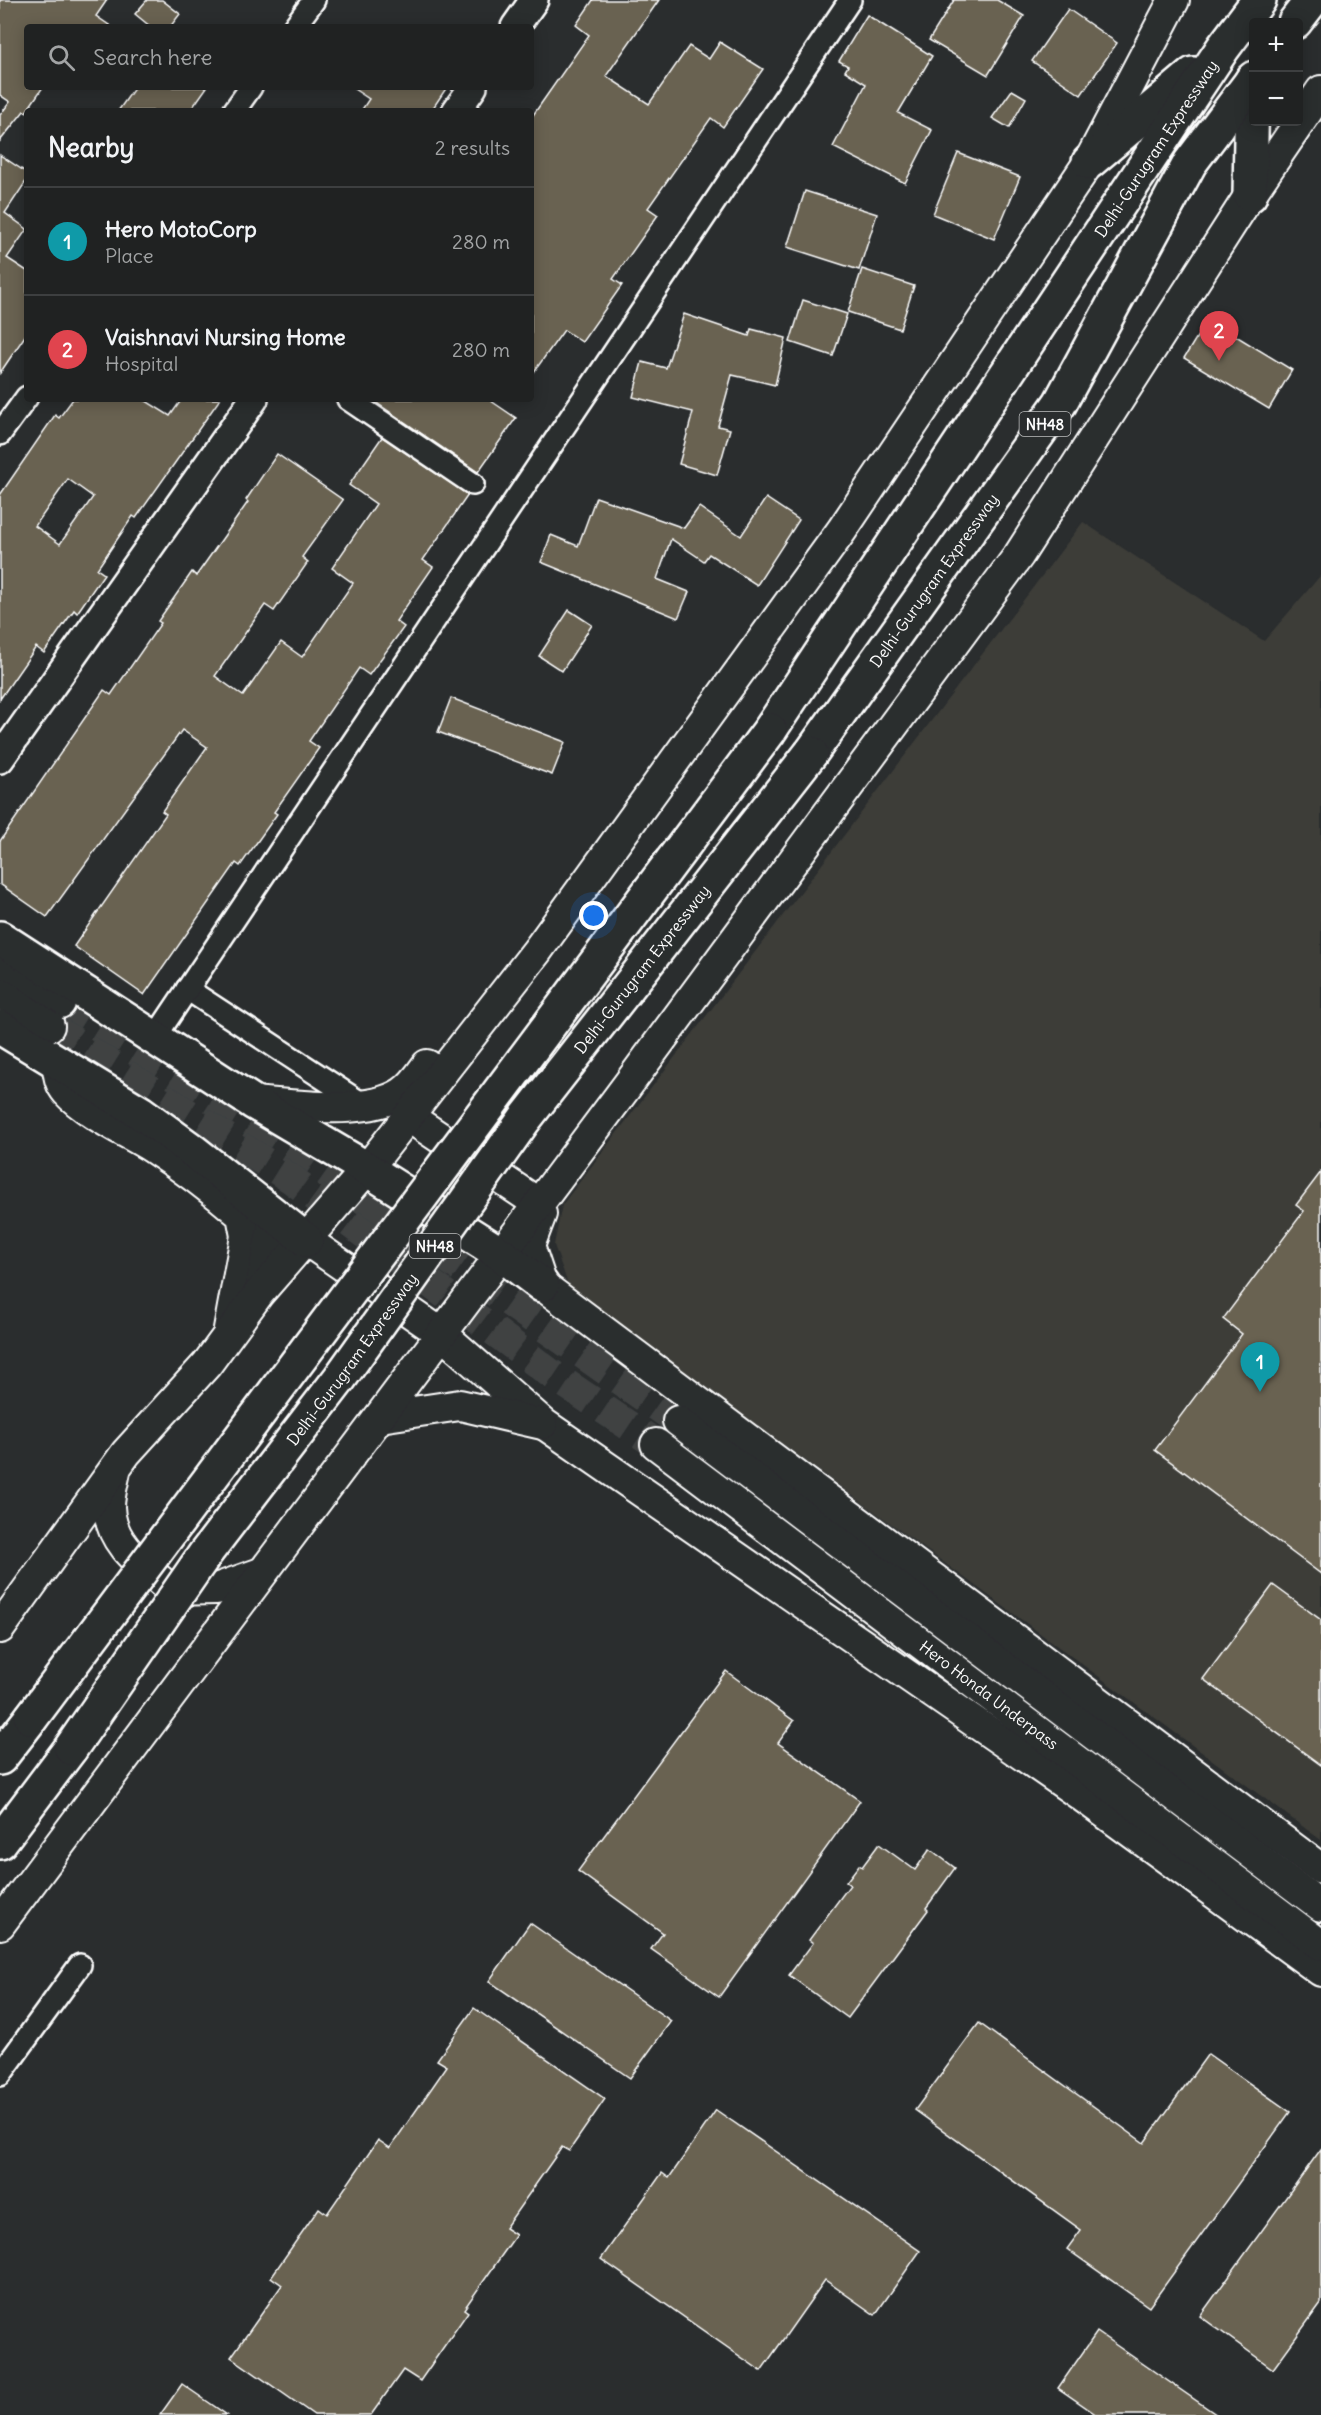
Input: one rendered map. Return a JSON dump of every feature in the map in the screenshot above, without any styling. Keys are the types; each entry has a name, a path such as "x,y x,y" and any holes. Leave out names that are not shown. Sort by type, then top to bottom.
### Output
{"highway":[{"name":"Delhi-Gurugram Expressway","path":"0,1758 770,730 1223,48 1258,0"},
{"path":"1298,18 1312,0"},
{"path":"1089,162 1223,48"},
{"name":"Delhi-Gurugram Expressway","path":"0,1842 70,1748 205,1554 340,1378 525,1120 811,753 1060,403 1190,163 1249,84"},
{"path":"1250,195 1252,126"},
{"path":"0,938 253,1102 367,1169 501,1254 542,1286"},
{"path":"0,1027 141,1113 306,1240"}],"main road":[{"path":"0,1628 126,1453 207,1364 259,1293 367,1169 544,941 842,530 1089,162 1174,0"},
{"path":"0,1924 442,1334 1019,555 1250,195 1321,91"},
{"path":"0,961 54,1014 0,993"},
{"path":"253,1102 306,1106 364,1105 402,1094 413,1084 477,1001 492,988 512,980"},
{"path":"57,1062 59,1080 75,1098 164,1156 215,1192 242,1215 246,1236 227,1338"},
{"path":"409,1117 545,1195"},
{"path":"545,1195 529,1246 542,1286 1321,1869"},
{"path":"259,1293 275,1215"},
{"path":"306,1240 442,1334 544,1424 1079,1794 1321,1971"},
{"path":"380,1417 460,1405 544,1424"},
{"name":"Hero Honda Underpass","path":"678,1421 1321,1906"},
{"name":"Hero Honda Underpass","path":"656,1444 1321,1945"},
{"path":"115,1469 109,1506 111,1524 120,1543 171,1590 216,1589 261,1574"}],"street":[{"path":"296,24 314,0"},
{"path":"517,24 534,0"},
{"path":"154,1039 850,0"},
{"path":"236,108 249,90"},
{"path":"458,108 471,90"},
{"path":"0,434 24,401"},
{"path":"0,759 252,402"},
{"path":"352,402 473,484"},
{"path":"187,989 364,1105"},
{"path":"0,2075 80,1965"}],"shaded area":[{"path":"1083,522 1264,641 1321,575 1321,1840 569,1287 554,1245 562,1205"}],"building":[{"path":"0,0 107,0 96,16 108,24 24,24 24,90 41,90 29,108 24,108 0,141 0,115 10,102 0,95"},
{"path":"147,0 162,0 180,14 172,24 147,24 135,14"},
{"path":"593,0 659,0 606,76 649,104 689,46 709,59 720,42 763,69 723,127 711,118 648,208 658,215 613,279 622,285 582,342 564,330 534,372 534,114 589,35 576,25"},
{"path":"954,0 997,0 1024,16 988,75 929,40"},
{"path":"1068,9 1117,43 1081,95 1032,61"},
{"path":"867,15 932,56 898,113 932,130 905,183 833,147 866,84 845,71 848,66 839,61"},
{"path":"133,90 205,90 192,108 120,108"},
{"path":"356,90 445,90 433,108 363,108 369,99"},
{"path":"1012,90 1026,98 1009,128 992,118"},
{"path":"958,153 1020,177 994,239 933,214"},
{"path":"0,155 24,171 24,184 5,213 24,227 24,233 7,258 24,269 24,337 0,373"},
{"path":"805,191 877,214 859,270 787,247"},
{"path":"862,269 914,286 900,329 848,312"},
{"path":"803,300 847,314 833,356 790,342"},
{"path":"684,314 749,336 751,329 786,338 775,385 732,375 718,426 730,429 717,475 679,464 693,412 633,397 642,362 666,368"},
{"path":"1208,319 1292,370 1269,409 1184,358"},
{"path":"71,402 148,402 170,416 180,402 218,402 136,518 133,516 97,569 104,574 77,613 74,610 44,653 36,647 0,699 0,495 55,415 59,418","holes":["68,479 93,497 60,544 35,526"]},
{"path":"375,402 492,402 516,418 478,472"},
{"path":"382,437 468,495 423,560 433,567 396,621 404,627 369,675 359,668 309,741 319,748 274,812 277,814 240,866 236,863 144,995 74,946 166,814 162,811 207,747 182,730 47,917 0,884 0,841 104,690 111,695 161,623 158,621 192,572 196,576 248,502 246,500 277,454 343,500 302,557 308,562 274,611 265,605 215,676 243,696 281,642 302,657 353,583 332,568 376,504 349,485"},
{"path":"596,497 684,528 699,507 741,536 766,498 799,520 757,585 709,554 704,561 671,539 657,579 689,592 678,618 541,562 551,535 578,546"},
{"path":"569,610 592,625 562,671 539,656"},
{"path":"451,698 565,742 552,775 438,732"},
{"path":"1321,1172 1321,1574 1155,1450 1242,1334 1223,1319 1304,1211 1296,1205"},
{"path":"1273,1585 1321,1620 1321,1765 1203,1679"},
{"path":"726,1671 794,1721 778,1743 860,1801 719,1997 651,1949 663,1933 578,1871"},
{"path":"879,1844 915,1870 930,1849 955,1868 926,1908 928,1910 848,2018 789,1975 813,1943 809,1940 850,1885 846,1882 859,1865 862,1867"},
{"path":"530,1923 671,2021 630,2078 489,1981"},
{"path":"474,2008 605,2099 569,2151 562,2147 505,2228 516,2235 464,2309 468,2312 420,2381 403,2370 371,2415 314,2415 231,2357 282,2285 271,2277 319,2208 327,2214 378,2140 390,2148 447,2066 437,2060"},
{"path":"979,2023 1144,2143 1208,2054 1290,2112 1149,2307 1067,2249 1081,2230 915,2110"},
{"path":"716,2110 920,2251 875,2315 825,2280 761,2371 601,2259 662,2173 669,2178"},
{"path":"1321,2149 1321,2303 1273,2369 1200,2316"},
{"path":"1097,2332 1217,2415 1097,2415 1058,2388"},
{"path":"182,2384 227,2415 160,2415"}],"tunnel":[{"path":"60,1003 301,1155 678,1421"},
{"path":"49,1026 290,1178 550,1373 656,1444"}],"place":[{"name":"Vaishnavi Nursing Home","path":"1219,361"},
{"name":"Hero MotoCorp","path":"1260,1392"}]}
